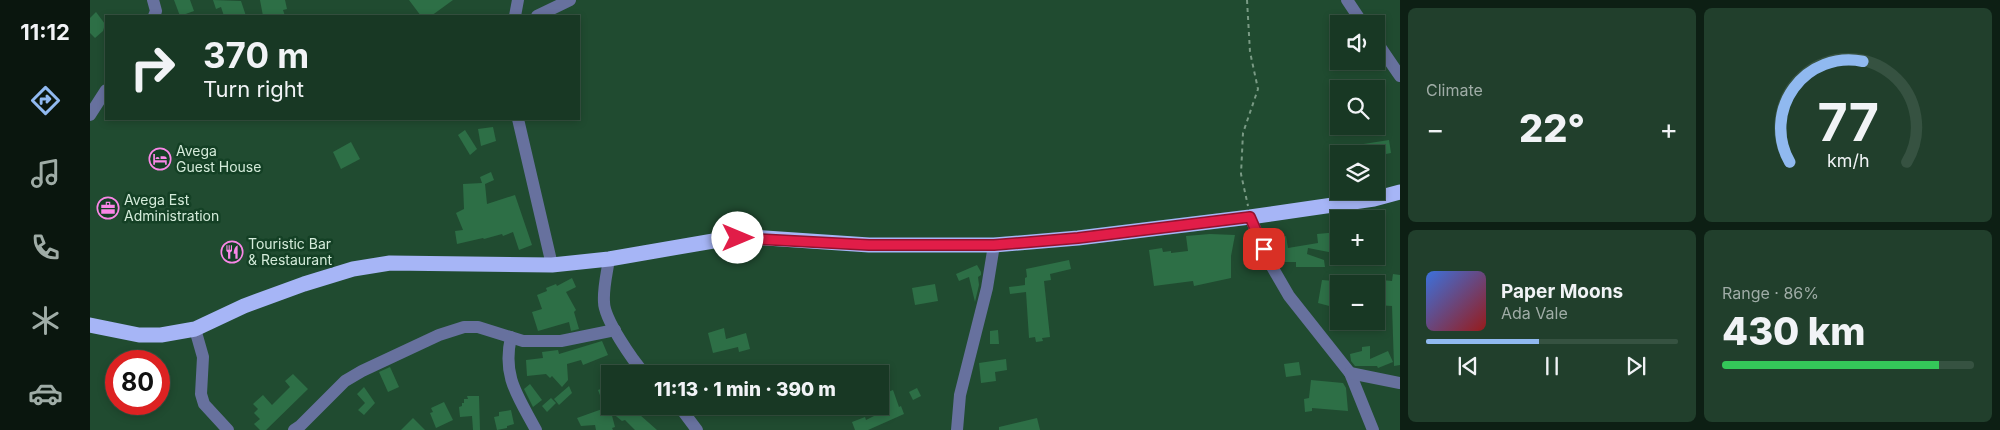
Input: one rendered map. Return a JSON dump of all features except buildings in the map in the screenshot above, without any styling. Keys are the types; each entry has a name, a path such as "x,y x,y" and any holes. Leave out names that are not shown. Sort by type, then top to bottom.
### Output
{"highway":[{"path":"90,325 139,335 161,335 195,329 244,306 304,284 353,269 390,263 552,265 608,259 725,239 752,237 869,245 994,245 1078,238 1250,217 1374,199 1400,192"}],"street":[{"path":"153,0 156,11 154,15"},
{"path":"515,15 518,0"},
{"path":"539,15 570,0"},
{"path":"1347,0 1358,15"},
{"path":"1385,54 1400,76"},
{"path":"90,115 105,92"},
{"path":"518,120 552,265"},
{"path":"1250,217 1271,265 1289,296 1350,373 1373,430"},
{"path":"957,430 960,396 987,288 994,245"},
{"path":"608,259 603,304 615,330 639,365"},
{"path":"294,430 345,381 362,370 439,335 464,327 478,327 523,340 561,341 615,330"},
{"path":"195,329 203,357 201,394 204,404 228,430"},
{"path":"511,337 507,354 510,379 536,430"},
{"path":"1350,373 1400,383"},
{"path":"686,415 697,430"}],"path":[{"path":"1247,0 1250,52 1258,89 1243,134 1241,174 1250,217"}],"place":[{"name":"Avega Guest House","path":"160,159"},
{"name":"Avega Est Administration","path":"108,208"},
{"name":"Touristic Bar & Restaurant","path":"232,252"}],"route":[{"path":"738,238 752,237 869,245 994,245 1078,238 1250,217 1264,249"}]}
